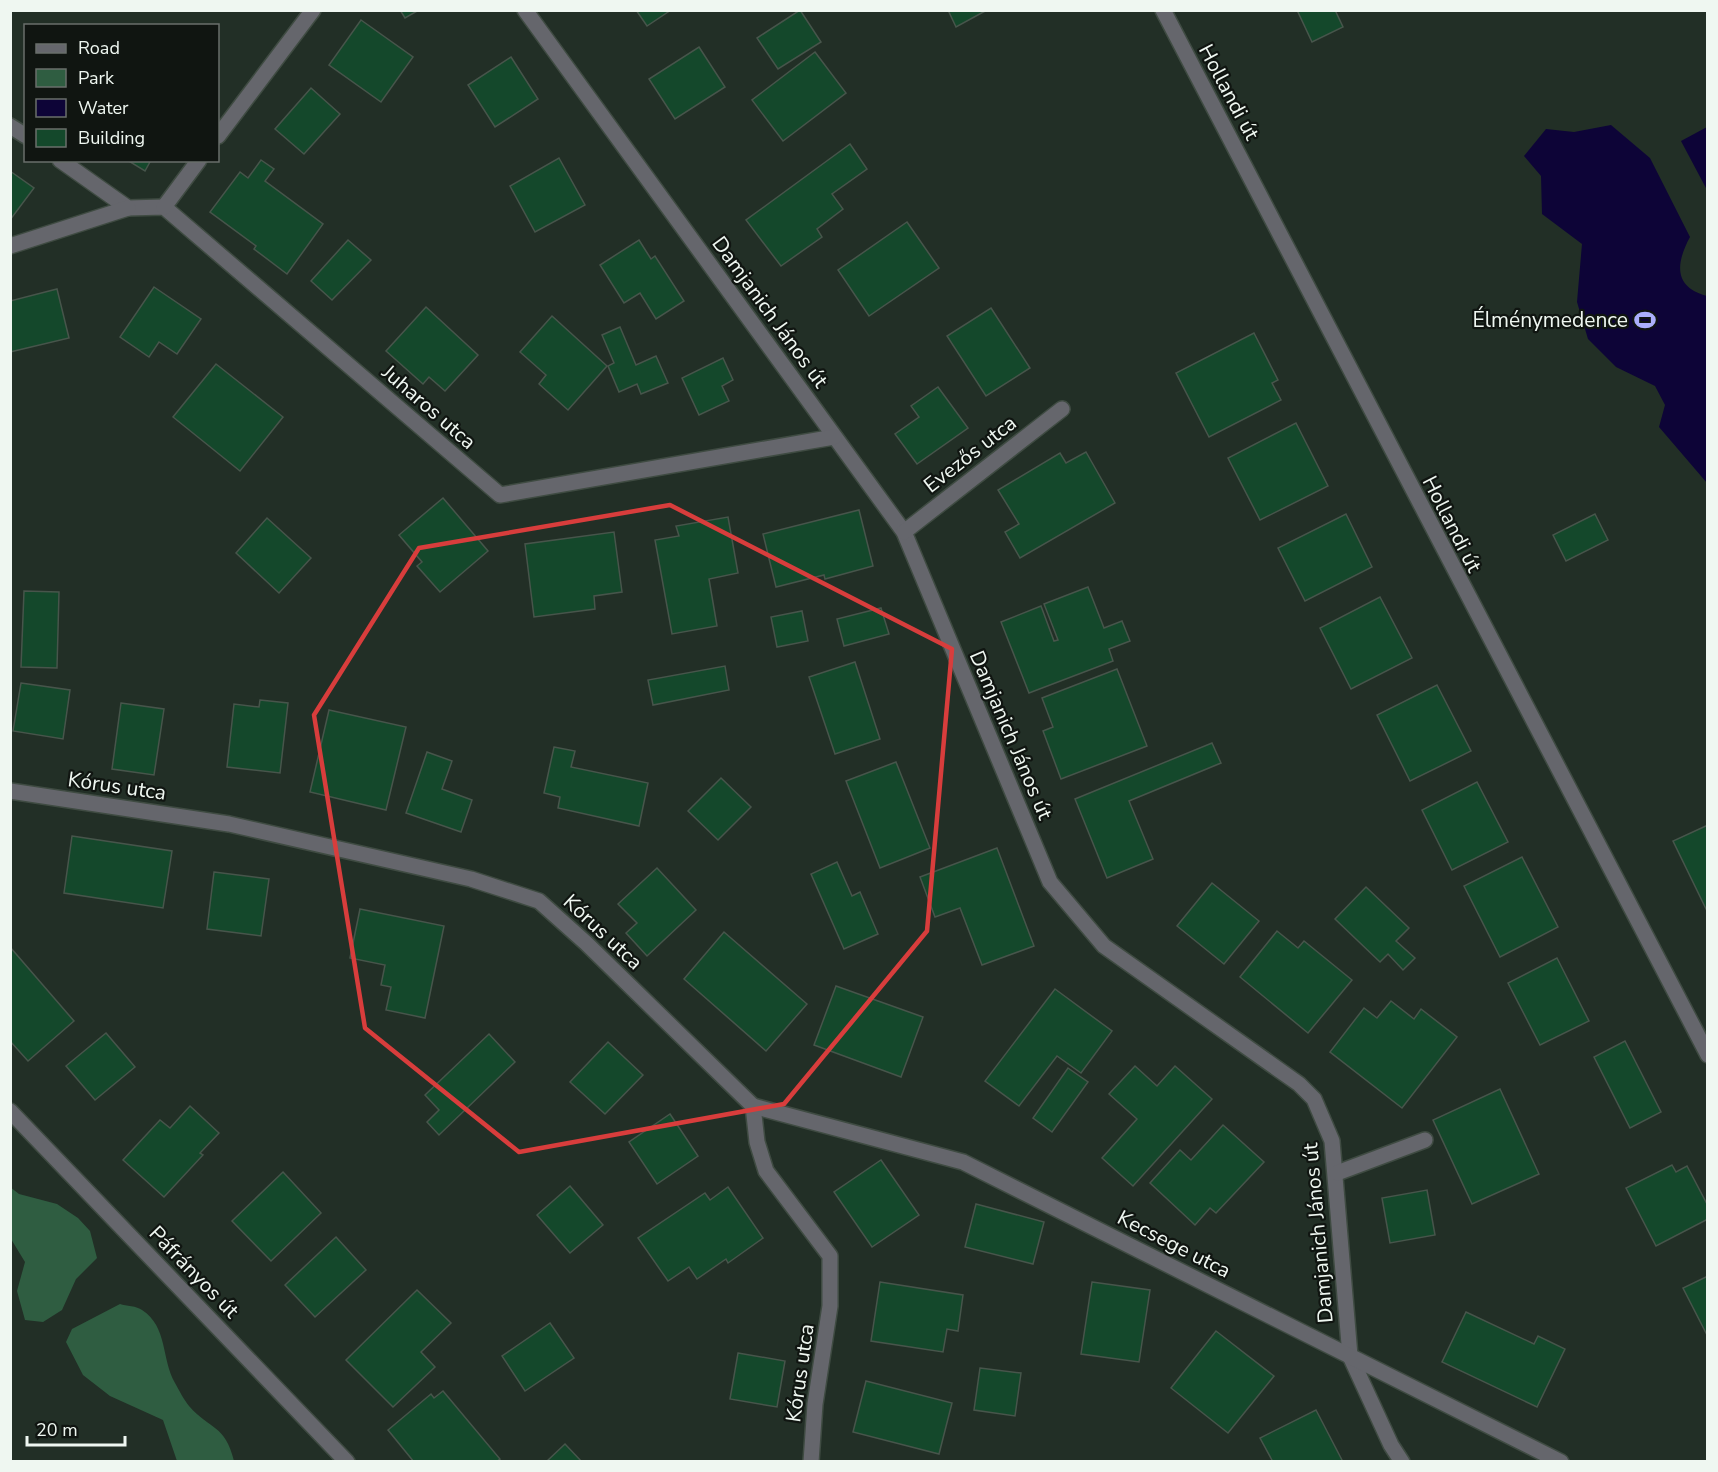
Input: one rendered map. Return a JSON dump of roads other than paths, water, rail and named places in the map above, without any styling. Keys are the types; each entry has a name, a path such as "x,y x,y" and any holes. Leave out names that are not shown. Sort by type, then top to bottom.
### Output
{"street":[{"path":"219,135 313,10"},
{"name":"Damjanich János út","path":"525,10 904,532 1050,882 1104,946 1299,1084 1314,1099 1332,1141 1337,1173 1350,1356 1391,1445 1402,1461"},
{"name":"Hollandi út","path":"1163,10 1707,1055"},
{"path":"10,126 24,135"},
{"path":"63,162 128,208"},
{"path":"10,246 128,208 164,207 198,162"},
{"name":"Juharos utca","path":"164,207 500,495 834,437"},
{"name":"Evezős utca","path":"904,532 1062,409"},
{"name":"Kórus utca","path":"10,791 229,824 471,879 539,901 586,943 753,1106 757,1142 766,1171 830,1256 830,1306 815,1404 811,1461"},
{"name":"Kecsege utca","path":"753,1106 963,1162 1561,1461"},
{"name":"Páfrányos út","path":"10,1111 347,1461"},
{"path":"1337,1173 1425,1140"}],"water":[{"name":"Élménymedence","path":"1611,125 1650,158 1690,237 1680,265 1683,280 1688,287 1707,296 1707,483 1659,427 1665,405 1655,386 1616,367 1588,339 1577,302 1582,244 1542,214 1541,176 1524,156 1546,129 1574,132"},
{"path":"1707,127 1707,190 1681,141"}],"place":[{"name":"Élménymedence","path":"1645,320"}]}
